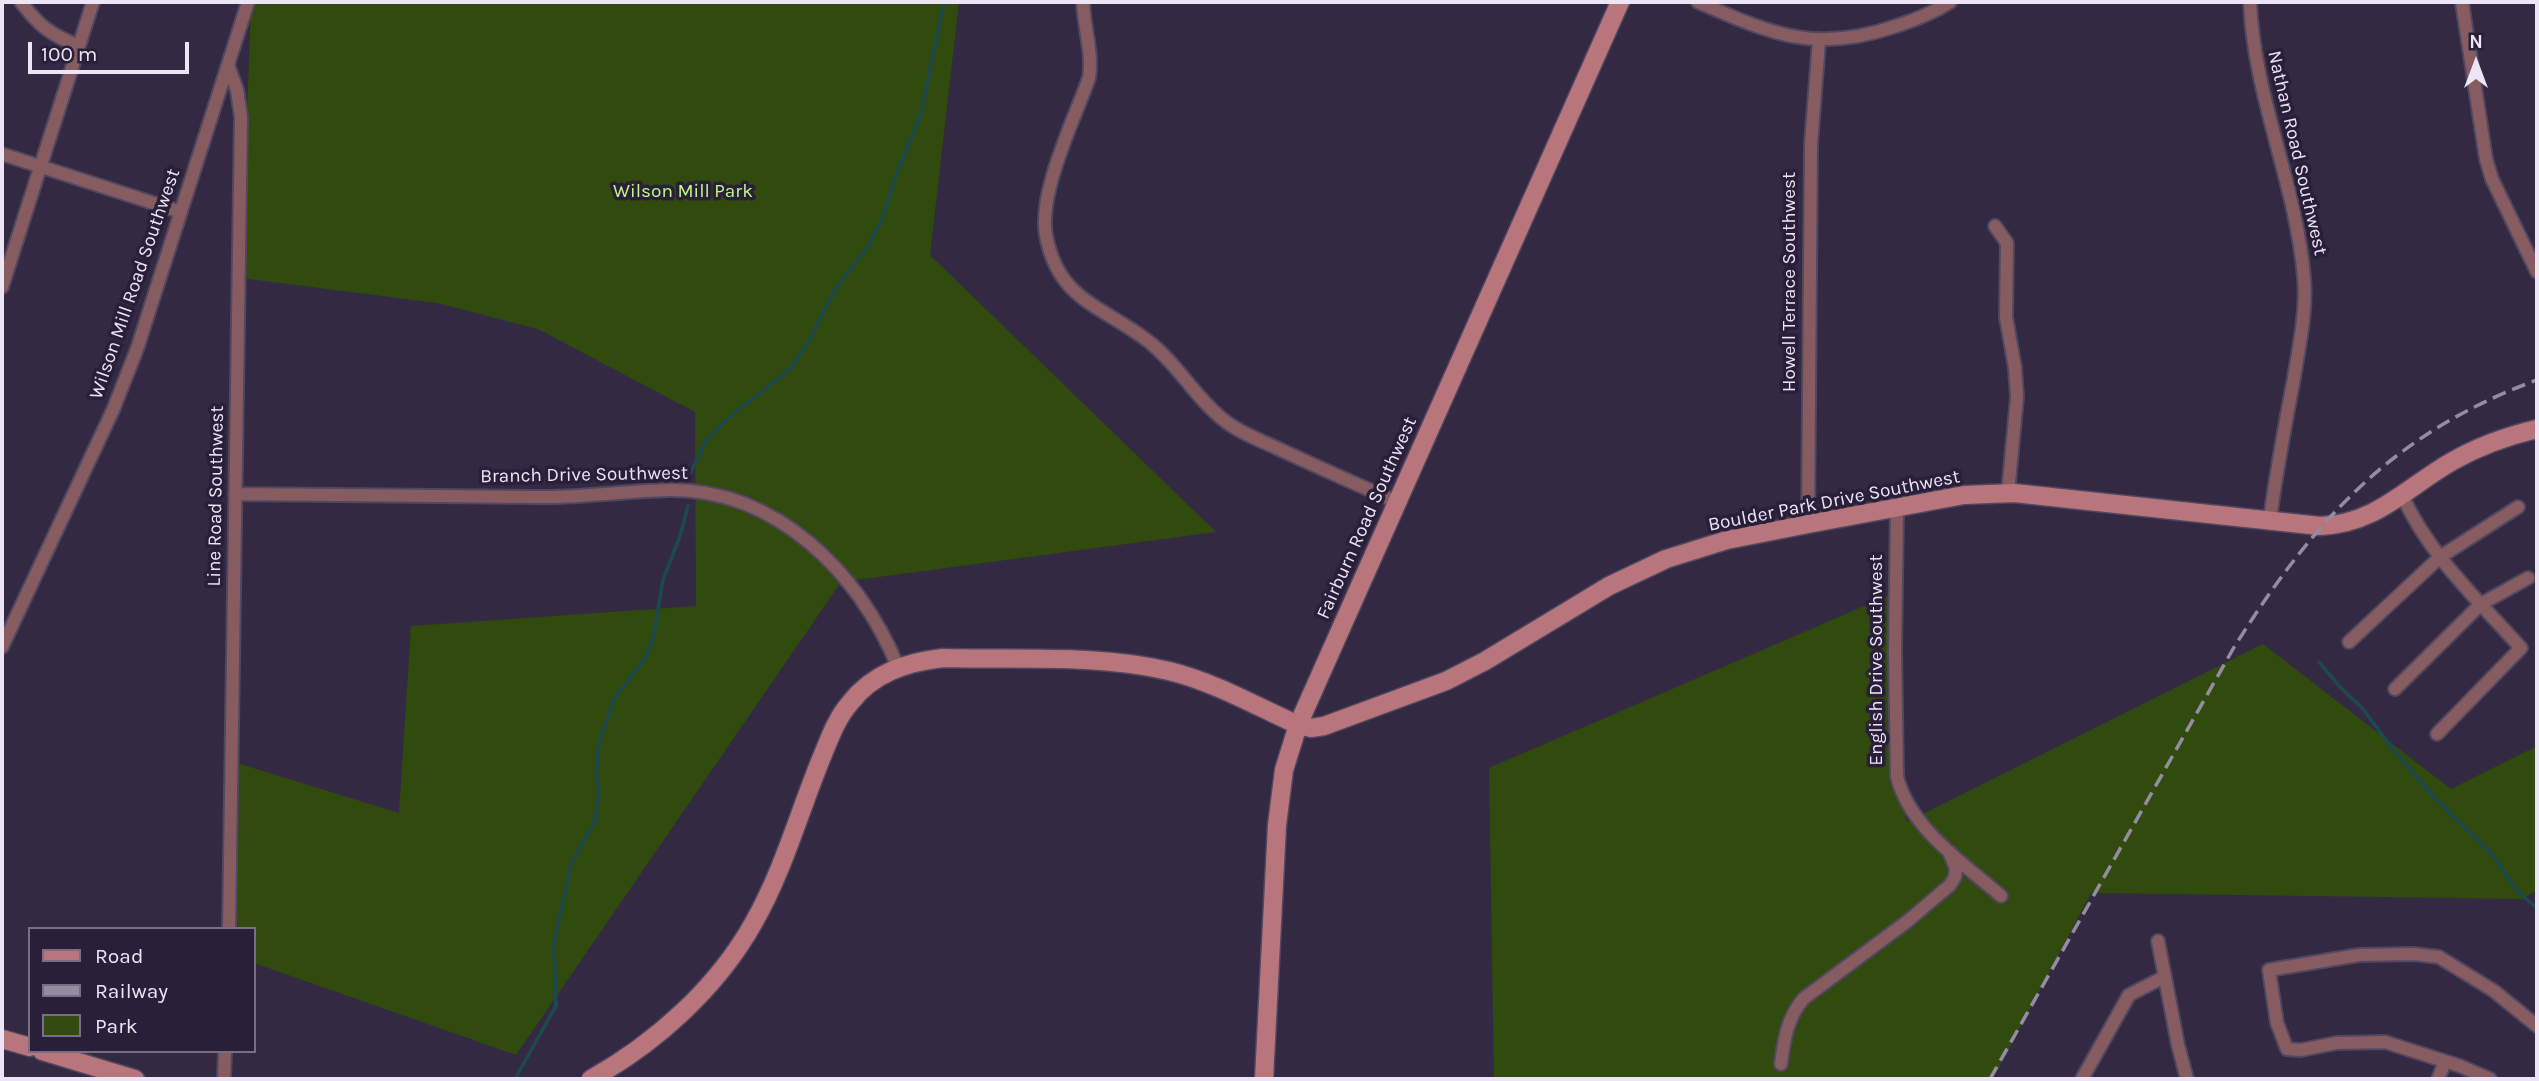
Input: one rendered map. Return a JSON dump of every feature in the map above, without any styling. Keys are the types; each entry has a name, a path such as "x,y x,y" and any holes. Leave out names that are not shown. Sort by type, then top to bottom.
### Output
{"street":[{"path":"20,2 37,23 54,36 79,46"},
{"path":"2,287 93,2"},
{"name":"Wilson Mill Road Southwest","path":"2,648 113,410 137,349 248,2"},
{"path":"1083,2 1091,62 1089,78 1046,202 1045,234 1054,265 1083,301 1138,333 1163,353 1206,404 1227,422 1326,471 1397,502"},
{"name":"Fairburn Road Southwest","path":"1264,1079 1277,825 1284,769 1298,725 1620,2"},
{"path":"1699,2 1774,32 1797,39 1819,41 1881,31 1923,17 1950,2"},
{"name":"Nathan Road Southwest","path":"2250,2 2252,38 2261,88 2298,227 2304,281 2301,336 2270,520"},
{"path":"2462,2 2486,159 2493,179 2532,249 2537,272"},
{"name":"Howell Terrace Southwest","path":"1808,524 1811,144 1819,41"},
{"name":"Line Road Southwest","path":"228,65 237,90 241,117 229,927"},
{"path":"2,154 181,212"},
{"path":"1995,226 2007,243 2006,317 2017,397 2008,493"},
{"name":"Boulder Park Drive Southwest","path":"591,1079 614,1067 688,1006 735,952 754,923 771,889 838,720 863,689 898,667 920,660 943,658 1135,665 1170,671 1203,682 1298,725 1311,728 1324,726 1446,681 1485,661 1609,586 1666,559 1727,540 1964,495 2008,493 2320,526 2339,525 2378,512 2449,463 2478,448 2537,429"},
{"name":"Branch Drive Southwest","path":"235,494 553,498 670,490 723,497 752,506 776,518 821,552 842,575 867,612 891,650 898,667"},
{"path":"2402,495 2414,523 2440,557 2521,648 2437,734"},
{"path":"2349,642 2440,557 2518,507"},
{"name":"English Drive Southwest","path":"1897,509 1895,650 1897,777 1901,793 1929,832 2000,896"},
{"path":"2395,689 2481,604 2528,578"},
{"path":"1781,1064 1785,1034 1793,1013 1804,999 1950,886 1955,877 1955,868 1947,849"},
{"path":"2158,942 2187,1079"},
{"path":"2490,1079 2460,1066 2385,1042 2336,1043 2301,1050 2287,1049 2277,1023 2269,970 2359,956 2414,954 2439,957 2494,991 2537,1027"},
{"path":"2082,1079 2129,995 2164,977"},
{"path":"2,1039 28,1046"},
{"path":"47,1053 99,1074 135,1079"},
{"path":"224,1079 225,1053"},
{"path":"2438,1079 2445,1062"},
{"path":"2454,1079 2460,1066"}],"green space":[{"name":"Wilson Mill Park","path":"251,2 959,2 930,255 1216,532 841,582 516,1055 256,964 256,927 225,927 224,759 399,813 411,626 696,606 695,412 538,329 437,303 241,278"},
{"path":"1899,591 1900,790 1907,822 2263,644 2451,789 2537,746 2537,890 2523,899 2091,893 1993,1079 1494,1079 1489,768"}],"waterway":[{"path":"691,472 705,442 727,419 790,369 808,343 837,286 867,248 882,219 921,114 944,2"},
{"path":"515,1079 556,1006 554,943 571,864 595,821 599,789 596,773 599,742 615,697 645,659 652,644 663,580 688,506"},
{"path":"2319,662 2363,709 2434,797 2491,853 2519,893 2537,908"}],"railway":[{"path":"1990,1079 2233,649 2294,560 2361,486 2398,455 2440,426 2537,380"}]}
